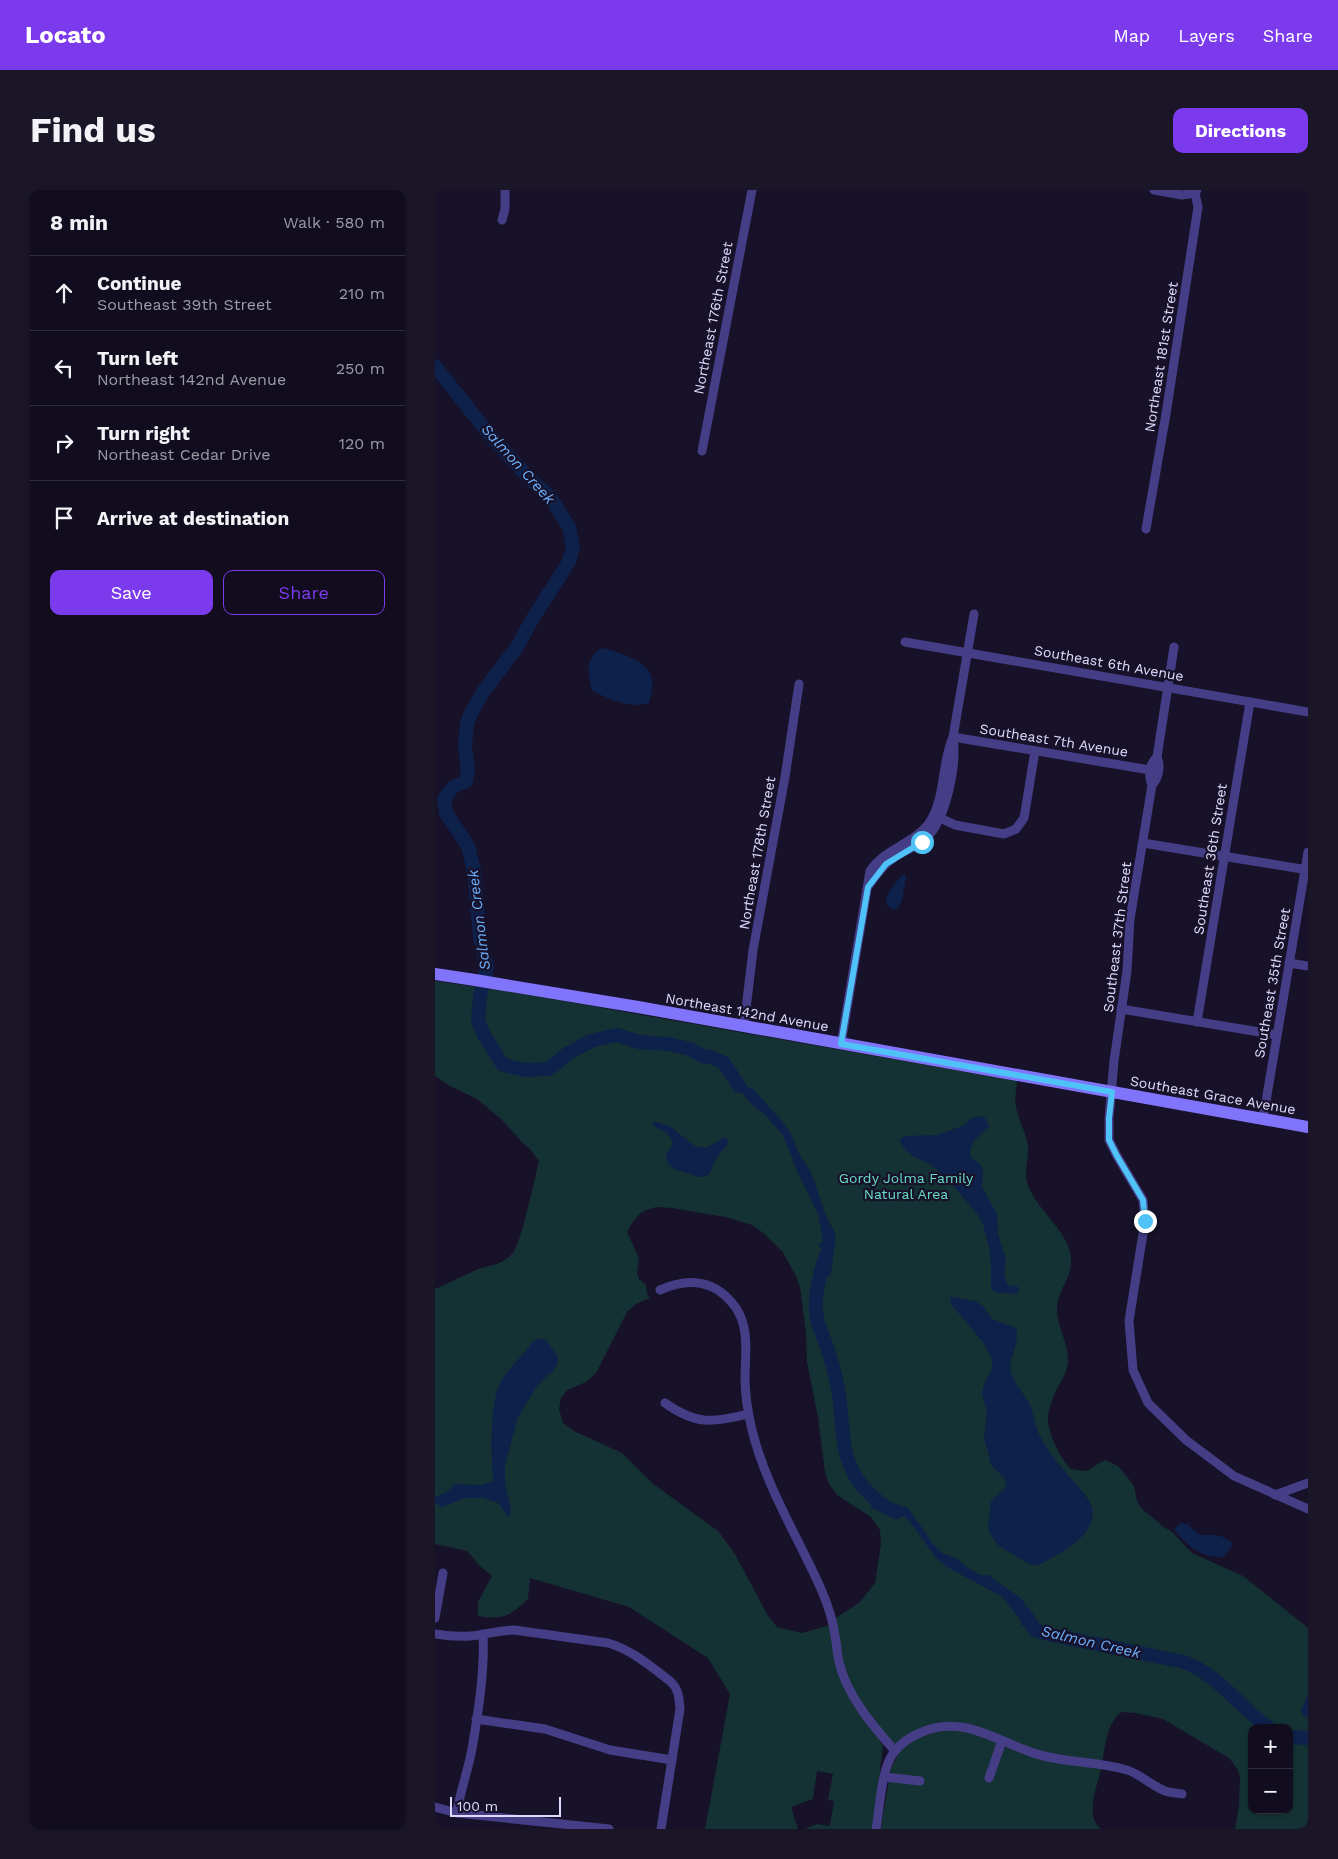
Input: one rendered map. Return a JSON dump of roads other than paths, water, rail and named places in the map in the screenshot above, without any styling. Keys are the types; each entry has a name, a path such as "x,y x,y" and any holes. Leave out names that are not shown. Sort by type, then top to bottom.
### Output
{"street":[{"path":"502,220 505,209 505,190"},
{"name":"Northeast 176th Street","path":"702,451 752,190"},
{"path":"1155,190 1182,194 1196,192"},
{"name":"Northeast 181st Street","path":"1146,529 1198,207 1196,192"},
{"path":"841,1044 868,887 886,864 927,837 946,799 955,751 953,738 974,614"},
{"name":"Southeast 6th Avenue","path":"905,642 1308,712"},
{"name":"Southeast 37th Street","path":"1152,785 1157,780 1159,763 1157,756 1174,647"},
{"name":"Northeast 178th Street","path":"744,1026 753,950 785,777 799,684"},
{"name":"Southeast 36th Street","path":"1197,1022 1250,702"},
{"name":"Southeast 7th Avenue","path":"953,738 1151,770"},
{"path":"937,817 955,825 1004,834 1016,829 1023,818 1035,751"},
{"name":"Southeast 37th Street","path":"1157,756 1152,762 1149,779 1152,785 1130,919 1127,971 1114,1061 1109,1118 1109,1140 1143,1200 1145,1221 1129,1321 1133,1370 1148,1403 1185,1440 1234,1476 1308,1509"},
{"path":"1143,843 1307,870"},
{"name":"Southeast 35th Street","path":"1263,1119 1289,963 1307,870 1308,852"},
{"path":"1289,963 1308,966"},
{"name":"Northeast 142nd Avenue","path":"435,974 744,1026 1112,1092"},
{"path":"1121,1009 1277,1035"},
{"name":"Southeast Grace Avenue","path":"1112,1092 1308,1127"},
{"path":"660,1290 675,1283 691,1281 709,1285 723,1294 736,1309 744,1324 748,1414 761,1461 829,1608 839,1663 848,1686 864,1713 895,1752"},
{"path":"665,1403 681,1414 701,1420 721,1421 748,1414"},
{"path":"1275,1495 1308,1483"},
{"path":"435,1618 443,1573"},
{"path":"435,1634 453,1636 514,1630 608,1644 623,1648 633,1654 676,1686 680,1709 661,1829"},
{"path":"457,1813 472,1749 483,1664 483,1634"},
{"path":"476,1719 545,1729 610,1750 671,1760"},
{"path":"876,1829 890,1759 903,1744 919,1733 947,1725 966,1727 1044,1756 1128,1770 1164,1791 1182,1794"},
{"path":"989,1778 1002,1741"},
{"path":"885,1777 920,1781"},
{"path":"435,1808 457,1813 609,1829"}],"water":[{"path":"601,648 623,654 645,667 650,673 652,682 649,703 641,705 627,704 592,691 589,673 590,663"},
{"path":"903,874 906,877 902,901 897,909 891,909 886,904 886,899"},
{"path":"722,1066 736,1075 743,1084 753,1089 782,1121 811,1172 826,1216 836,1235 831,1273 828,1277 819,1274 821,1251 819,1244 823,1241 818,1214 795,1167 787,1144 781,1133 763,1113 752,1105 733,1085 725,1075"},
{"path":"981,1116 985,1118 989,1126 973,1142 970,1155 972,1159 980,1164 983,1170 982,1187 997,1214 998,1234 1006,1260 1004,1274 1010,1286 1017,1286 1019,1290 1017,1294 999,1293 991,1288 989,1248 983,1224 978,1215 947,1178 928,1163 911,1155 901,1145 900,1139 905,1136 937,1135 965,1125 971,1118"},
{"path":"656,1122 671,1127 696,1147 707,1148 724,1137 728,1140 728,1143 717,1157 708,1175 703,1177 696,1176 675,1169 670,1165 666,1154 673,1142 666,1132 653,1126 652,1123"},
{"path":"952,1297 975,1301 983,1306 992,1319 1016,1328 1017,1340 1010,1365 1012,1376 1030,1405 1037,1430 1043,1442 1092,1506 1092,1519 1084,1534 1071,1546 1042,1564 1029,1564 999,1546 990,1534 988,1528 991,1501 1005,1488 1006,1484 1004,1478 991,1465 984,1437 987,1412 982,1394 984,1384 992,1369 992,1359 983,1342 951,1304 950,1299"},
{"path":"539,1338 546,1340 558,1357 557,1365 535,1389 518,1417 505,1465 505,1484 511,1511 508,1517 498,1503 483,1498 465,1498 442,1507 435,1503 435,1497 447,1492 455,1484 482,1485 494,1481 492,1430 497,1390 508,1371 533,1342"},
{"path":"889,1502 908,1508 934,1545 942,1553 958,1559 965,1566 980,1575 988,1575 1022,1599 1031,1617 1033,1630 1020,1624 1021,1620 1001,1596 947,1567 936,1558 911,1523 903,1516 869,1508 873,1504"},
{"path":"1180,1523 1188,1524 1203,1535 1223,1537 1231,1541 1232,1547 1222,1557 1201,1553 1175,1532"},
{"path":"1308,1695 1308,1718 1302,1714 1301,1710"}],"waterway":[{"name":"Salmon Creek","path":"435,366 489,434 531,480 550,497 569,527 573,546 569,562 534,616 517,647 483,692 470,715 465,745 468,771 466,781 453,787 444,799 446,813 468,846 474,871 480,937 487,967 480,996 478,1021 484,1035 503,1065 526,1070 549,1069 567,1054 591,1041 617,1035 639,1042 667,1044 690,1049 702,1056 711,1057 724,1063 739,1086"},
{"name":"Salmon Creek","path":"825,1258 817,1288 816,1311 837,1383 847,1458 852,1471 871,1495 886,1507 897,1512"},
{"name":"Salmon Creek","path":"1024,1613 1035,1630 1184,1662 1208,1675 1264,1724"},
{"name":"Salmon Creek","path":"1293,1737 1308,1738"}],"park label":[{"name":"Gordy Jolma Family Natural Area","path":"906,1186"}]}
